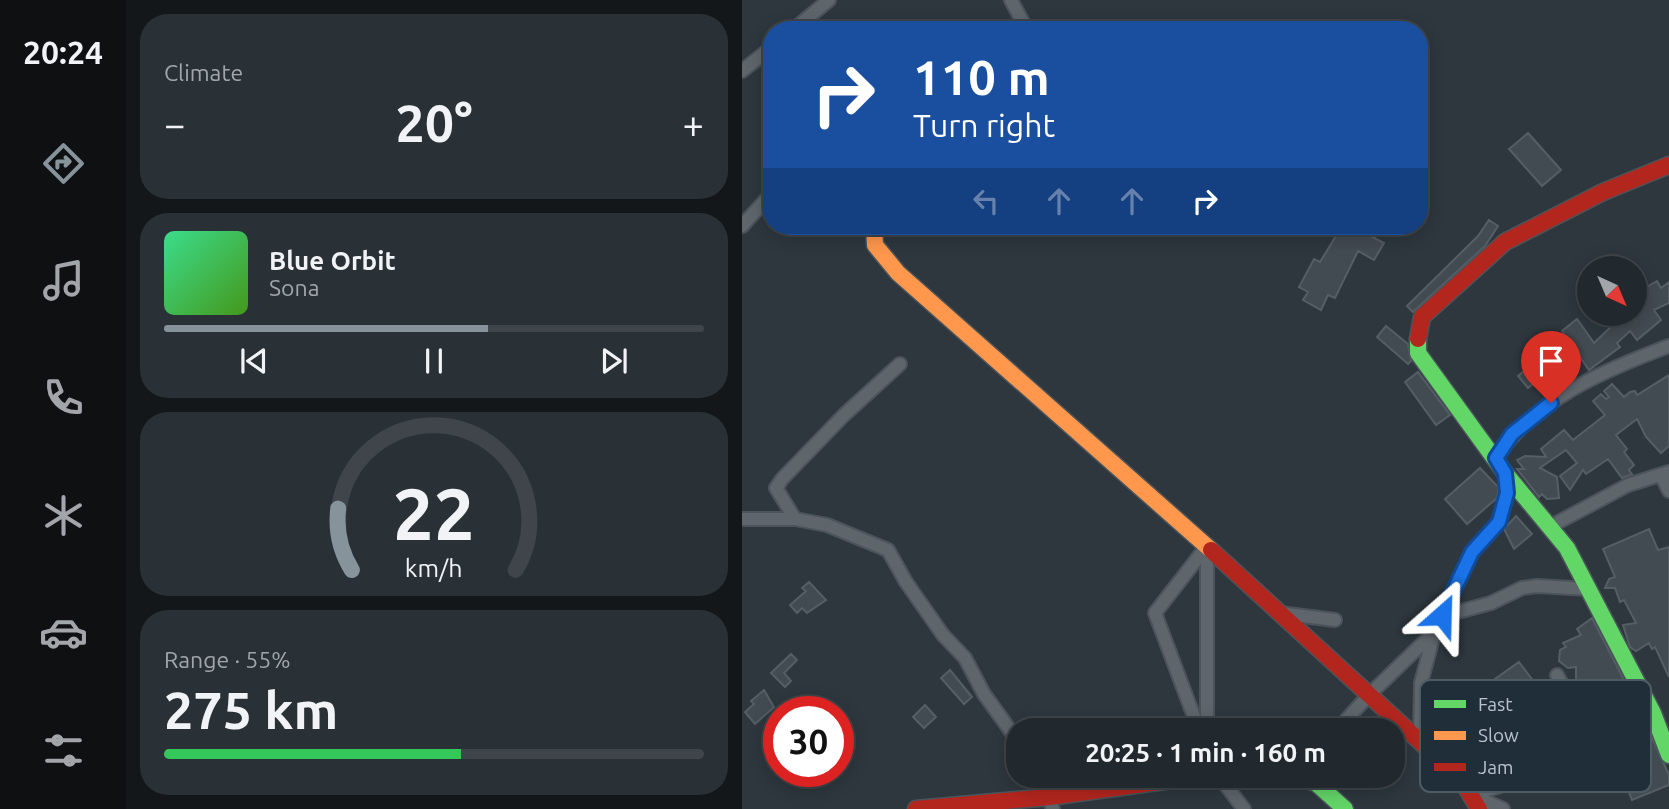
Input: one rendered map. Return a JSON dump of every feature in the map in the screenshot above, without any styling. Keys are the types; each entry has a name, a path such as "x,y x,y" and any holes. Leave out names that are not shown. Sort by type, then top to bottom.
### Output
{"street":[{"path":"804,21 829,0"},
{"path":"1011,0 1022,21"},
{"path":"742,71 763,54"},
{"path":"1636,680 1589,589 1552,526 1505,473 1418,353 1418,329 1422,317 1505,242 1603,192 1669,165"},
{"path":"742,226 763,203"},
{"path":"874,235 875,245 898,273 979,341 1207,546 1420,743"},
{"path":"1496,458 1512,434 1567,391 1594,375 1669,346"},
{"path":"795,519 776,488 782,479 844,415 900,364"},
{"path":"1422,680 1435,630 1472,552 1499,522 1507,493 1505,473"},
{"path":"1552,526 1628,485 1665,474 1669,491"},
{"path":"742,519 795,519 827,525 888,550 905,582 943,635 965,659 984,694 1006,724"},
{"path":"1203,718 1207,546"},
{"path":"1200,718 1155,613 1207,546"},
{"path":"1348,718 1454,613 1491,604 1522,588 1537,586 1589,589"},
{"path":"1279,613 1335,620"},
{"path":"1557,675 1560,680"},
{"path":"1651,709 1669,755"},
{"path":"916,809 1051,803 1135,788"},
{"path":"1228,788 1244,809"},
{"path":"1322,788 1345,809"},
{"path":"1475,802 1498,792"},
{"path":"1475,802 1503,809"}],"building":[{"path":"1528,133 1561,170 1542,186 1509,149"},
{"path":"1489,220 1498,226 1485,246 1413,312 1407,306 1478,236"},
{"path":"1336,235 1368,235 1384,243 1374,260 1358,251 1335,298 1328,295 1321,310 1303,300 1308,292 1299,287 1314,259 1320,262"},
{"path":"1657,281 1661,288 1669,282 1669,303 1654,310 1661,320 1637,340 1630,331 1617,343 1620,347 1589,370 1562,331 1577,319 1577,326 1582,326 1594,343 1612,326 1647,326 1647,287"},
{"path":"1386,326 1408,344 1411,361 1408,364 1377,337"},
{"path":"1536,361 1546,373 1528,388 1518,376"},
{"path":"1418,372 1450,415 1436,425 1405,382"},
{"path":"1669,375 1669,446 1661,453 1646,437 1637,419 1616,435 1627,449 1624,452 1634,465 1629,470 1632,474 1622,478 1608,459 1586,474 1583,470 1570,490 1560,476 1577,463 1566,450 1540,468 1557,477 1559,498 1547,499 1542,494 1539,497 1517,469 1524,469 1517,460 1525,456 1546,457 1541,449 1564,430 1573,440 1605,415 1593,401 1601,394 1606,399 1609,397 1604,391 1612,384 1624,397 1635,391 1637,395"},
{"path":"1480,468 1498,487 1497,498 1467,524 1445,499"},
{"path":"1516,516 1532,534 1514,549 1504,529"},
{"path":"1649,529 1658,550 1669,547 1669,677 1655,647 1652,649 1649,643 1636,651 1630,647 1623,625 1636,623 1624,600 1620,602 1615,588 1605,588 1609,579 1615,577 1603,549"},
{"path":"809,582 826,600 807,613 802,608 797,613 790,605 806,591 802,588"},
{"path":"1592,618 1624,680 1576,680 1576,667 1568,668 1559,661 1560,650 1566,647 1563,643 1581,635 1577,629"},
{"path":"791,654 797,660 784,673 791,681 785,687 771,673"},
{"path":"1519,662 1532,680 1494,680"},
{"path":"950,670 972,697 964,704 941,678"},
{"path":"764,690 768,696 763,696 763,717 755,724 745,712 754,704 751,701"},
{"path":"925,705 936,717 924,728 913,717"},
{"path":"1651,736 1669,775 1669,785 1632,800 1629,792 1651,792"}],"traffic: fast":[{"path":"1418,339 1418,353 1505,473 1567,548 1636,680"},
{"path":"1651,709 1669,755"},
{"path":"1322,788 1345,809"}],"traffic: slow":[{"path":"874,235 875,245 898,273 1211,550"}],"traffic: jam":[{"path":"1418,339 1422,317 1505,242 1603,192 1669,165"},
{"path":"1211,550 1420,741"},
{"path":"916,809 1114,788"},
{"path":"1469,792 1479,809"}],"route":[{"path":"1442,615 1472,552 1499,522 1507,493 1505,473 1496,458 1512,434 1551,403"}]}
